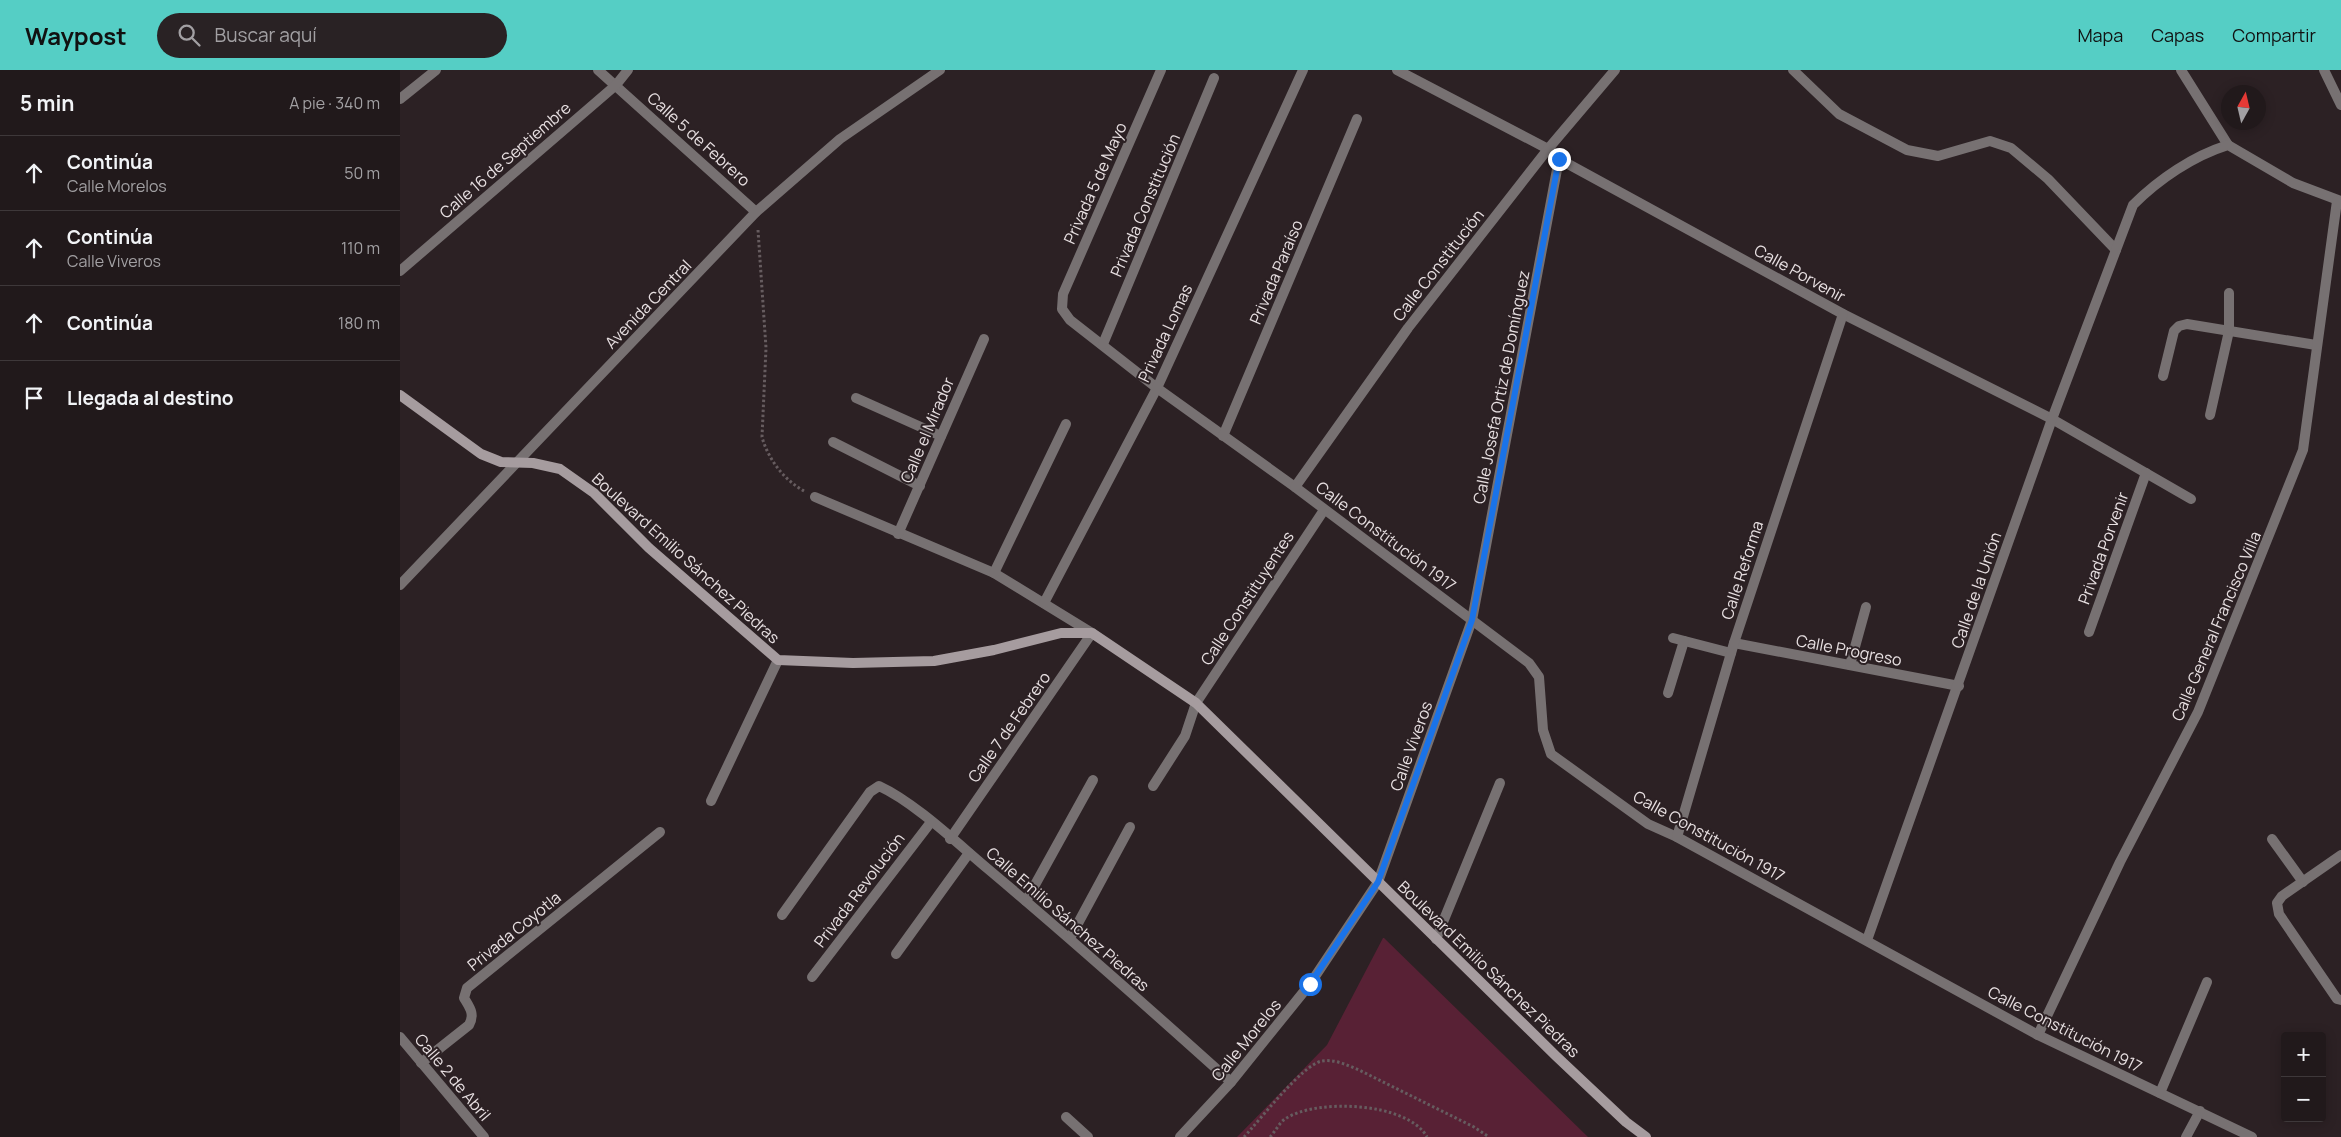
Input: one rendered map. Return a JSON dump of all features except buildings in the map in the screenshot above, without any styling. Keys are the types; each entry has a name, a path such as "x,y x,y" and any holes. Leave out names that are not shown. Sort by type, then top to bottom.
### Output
{"main road":[{"name":"Boulevard Emilio Sánchez Piedras","path":"400,395 481,454 501,462 533,463 560,469 594,493 649,548 778,660 853,663 934,661 994,650 1061,633 1092,633 1196,703 1556,1056 1626,1122 1646,1137"}],"street":[{"path":"400,99 436,70"},
{"name":"Calle 5 de Febrero","path":"598,70 756,212"},
{"name":"Calle 16 de Septiembre","path":"400,271 616,85 628,70"},
{"name":"Avenida Central","path":"400,585 756,212 840,139 940,70"},
{"name":"Privada 5 de Mayo","path":"1062,309 1063,294 1161,70"},
{"name":"Privada Lomas","path":"1044,603 1157,388 1303,70"},
{"name":"Calle Porvenir","path":"1397,70 1548,149 1559,159 1842,314 2052,419 2192,498"},
{"name":"Calle Constitución","path":"1295,487 1408,328 1548,149 1615,70"},
{"path":"1793,70 1839,114 1907,150 1938,156 1990,142 2011,148 2048,179 2116,250"},
{"path":"2181,70 2228,145 2293,184 2339,201"},
{"path":"2324,70 2341,105"},
{"name":"Privada Constitución","path":"1103,344 1214,78"},
{"name":"Privada Paraíso","path":"1223,436 1357,119"},
{"name":"Calle de la Unión","path":"1867,940 2052,419 2133,205 2147,191 2204,152 2228,145"},
{"name":"Calle Josefa Ortiz de Domínguez","path":"1472,620 1559,159"},
{"name":"Calle General Francisco Villa","path":"2038,1035 2120,862 2198,712 2303,450 2316,345 2339,201"},
{"path":"2210,415 2229,331 2229,293"},
{"name":"Calle Constitución 1917","path":"1062,309 1070,320 1157,388 1295,487 1529,663 1539,678 1543,730 1551,754 1648,824 1678,837 2038,1035 2252,1137"},
{"name":"Calle Reforma","path":"1678,837 1734,643 1842,314"},
{"path":"2162,376 2174,331 2178,326 2187,324 2316,345"},
{"name":"Calle el Mirador","path":"898,534 984,338"},
{"path":"856,398 941,436"},
{"path":"994,573 1066,424"},
{"path":"833,442 920,486"},
{"name":"Privada Porvenir","path":"2089,632 2146,473"},
{"path":"815,497 898,534 994,573 1092,633"},
{"name":"Calle Constituyentes","path":"1196,703 1324,510"},
{"path":"1850,665 1866,607"},
{"name":"Calle Viveros","path":"1378,882 1472,620"},
{"name":"Calle 7 de Febrero","path":"950,838 1092,633"},
{"path":"1668,693 1678,640 1731,653"},
{"name":"Calle Progreso","path":"1734,643 1958,686"},
{"path":"711,801 778,660"},
{"path":"1153,786 1185,736 1196,703"},
{"path":"1026,901 1093,780"},
{"path":"1436,939 1500,783"},
{"name":"Calle Emilio Sánchez Piedras","path":"782,915 870,792 879,786 890,791 969,853 1070,938 1231,1082"},
{"name":"Privada Revolución","path":"812,977 931,822"},
{"path":"1070,938 1130,828"},
{"name":"Privada Coyotla","path":"421,1062 469,1025 472,1019 472,1011 464,998 467,988 660,832"},
{"path":"2272,839 2303,882"},
{"path":"896,954 969,853"},
{"path":"2341,855 2282,896 2277,903 2279,914 2337,999 2341,1000"},
{"name":"Calle Morelos","path":"1180,1137 1231,1082 1310,984 1378,882"},
{"path":"2160,1093 2207,982"},
{"name":"Calle 2 de Abril","path":"400,1037 484,1137"},
{"path":"2186,1137 2200,1111"},
{"path":"1066,1117 1088,1137"}],"path":[{"path":"756,212 766,348 762,438 766,451 790,483 815,497"},
{"path":"1244,1137 1302,1073 1321,1061 1341,1062 1359,1070 1474,1127 1488,1137"},
{"path":"1270,1137 1285,1119 1313,1109 1341,1106 1378,1108 1422,1129 1427,1137"}],"shaded area":[{"path":"1383,938 1588,1137 1237,1137 1327,1045"}],"route":[{"path":"1310,984 1378,882 1472,620 1559,159"}]}
